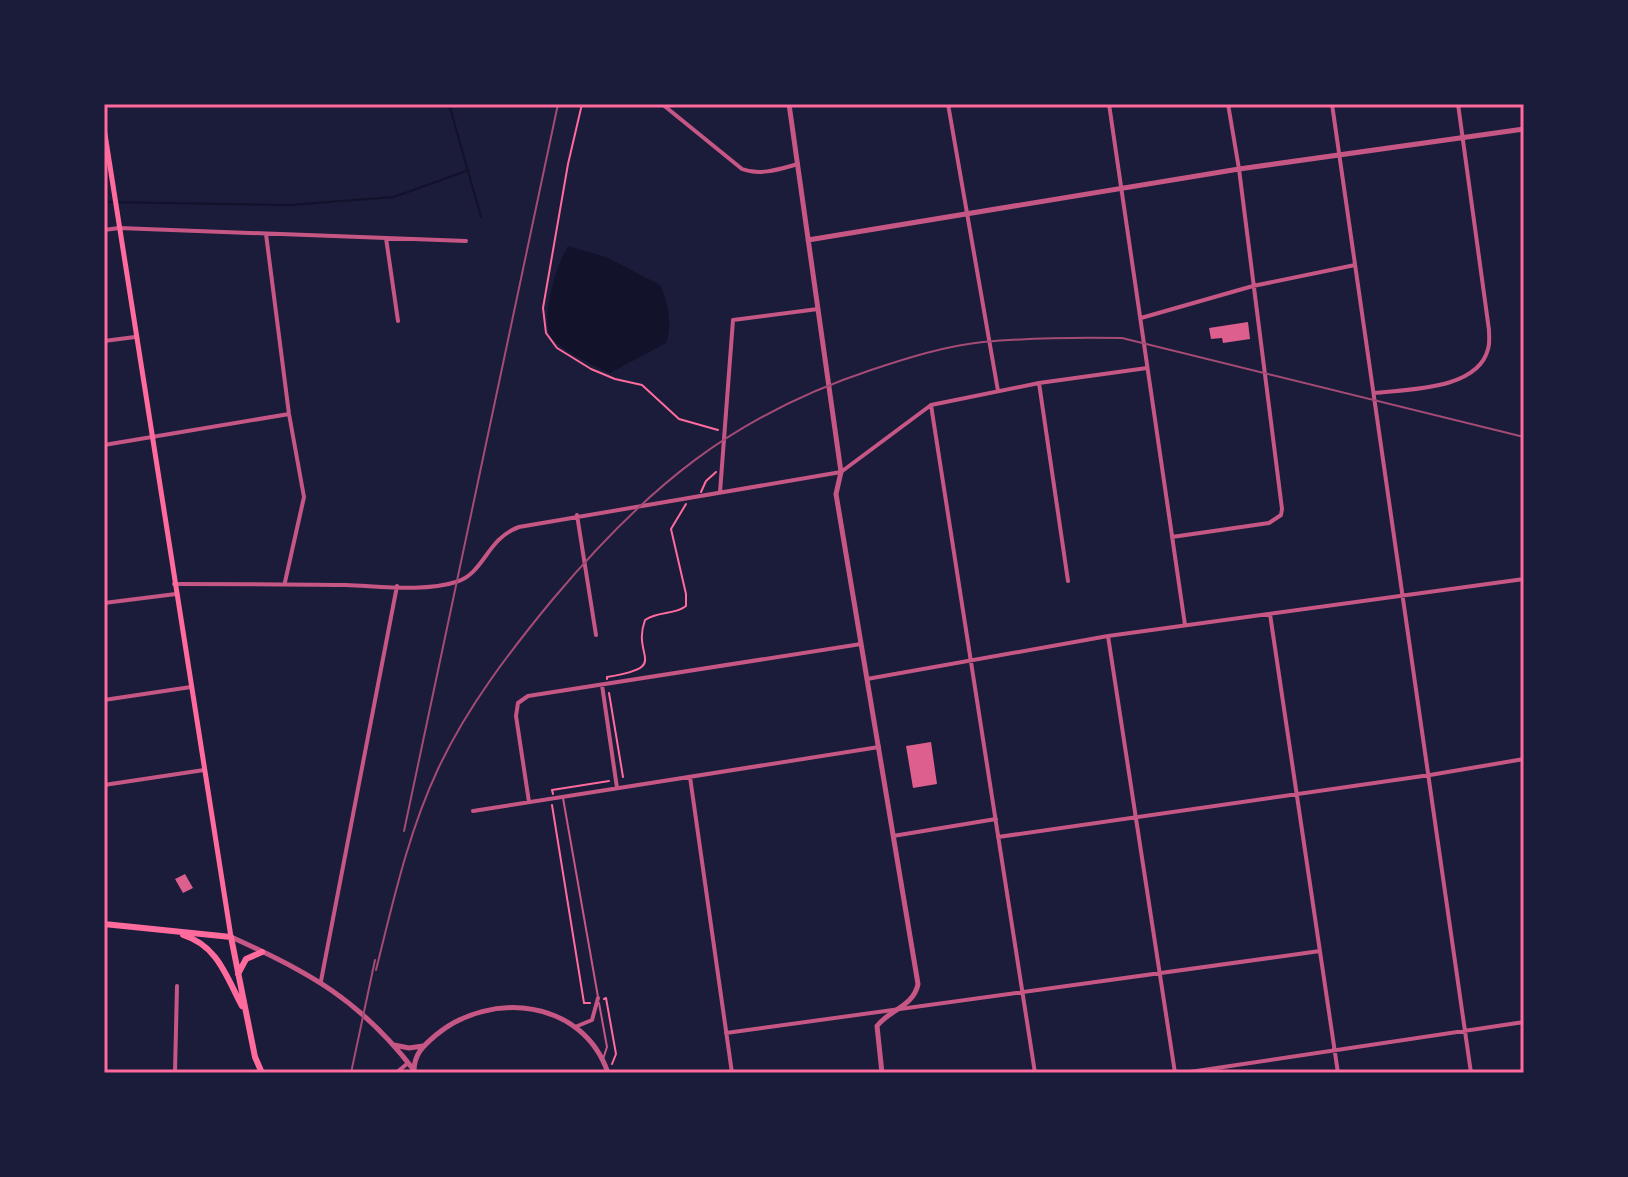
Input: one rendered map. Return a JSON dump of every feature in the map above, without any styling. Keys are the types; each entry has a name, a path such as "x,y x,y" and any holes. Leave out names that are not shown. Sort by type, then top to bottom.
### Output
{"highway":[{"path":"104,924 231,937 255,1057 262,1073"},
{"path":"172,931 210,949 228,975 246,1011"},
{"path":"238,974 246,959 262,952"}],"main road":[{"path":"104,128 231,937"}],"street":[{"path":"662,104 742,169 750,172 771,171 798,164"},
{"path":"789,104 841,472 836,494 918,984 913,997 877,1026 882,1073"},
{"path":"948,104 998,391"},
{"path":"1109,104 1185,625"},
{"path":"1172,537 1261,525 1277,520 1281,515 1239,169 1228,104"},
{"path":"1332,104 1471,1073"},
{"path":"1373,393 1431,387 1457,380 1470,375 1488,350 1489,330 1458,104"},
{"path":"808,240 1239,169 1524,129"},
{"path":"104,230 119,228 466,241"},
{"path":"266,234 289,414 304,497 284,583"},
{"path":"386,238 398,321"},
{"path":"1141,318 1253,286 1355,265"},
{"path":"720,492 733,320 818,309"},
{"path":"104,341 135,337"},
{"path":"174,584 397,586 458,582 470,575 494,542 510,530 577,515 841,472 931,405 1039,383 1147,368"},
{"path":"1039,383 1068,581"},
{"path":"931,405 1035,1073"},
{"path":"104,445 289,414"},
{"path":"577,515 596,635"},
{"path":"867,679 1108,636 1524,579"},
{"path":"321,981 397,586"},
{"path":"104,603 176,594"},
{"path":"1270,614 1338,1073"},
{"path":"1108,636 1175,1073"},
{"path":"529,802 516,716 518,703 528,696 861,644"},
{"path":"605,684 617,788"},
{"path":"104,700 191,687"},
{"path":"473,811 879,747"},
{"path":"998,837 1524,759"},
{"path":"104,785 204,770"},
{"path":"690,777 732,1073"},
{"path":"893,836 996,819"},
{"path":"231,937 321,981 363,1012 415,1072"},
{"path":"726,1033 1320,951"},
{"path":"175,1073 177,986"},
{"path":"574,1028 592,1020 598,1000"},
{"path":"415,1072 416,1055 424,1045 459,1019 492,1008 524,1007 538,1010 574,1028 603,1059 611,1073"},
{"path":"1183,1073 1524,1022"},
{"path":"389,1041 409,1048 424,1045"},
{"path":"396,1073 408,1063"}],"lane":[{"path":"562,797 606,1044 603,1059"}],"path":[{"path":"582,104 568,164 543,308 546,333 557,348 591,369 642,385 679,419 720,431 724,436"},
{"path":"700,497 706,481 722,467"},
{"path":"611,1073 616,1054 606,998 584,1003 551,804 555,803 552,790 623,777 605,684 607,677 637,671 644,666 646,657 642,634 645,620 686,606 671,529 687,501"}],"shaded area":[{"path":"568,246 606,257 660,285 669,314 666,343 610,373 555,342 548,328 547,316 555,277"}],"building":[{"path":"1248,322 1250,339 1223,343 1222,338 1211,339 1209,328"},
{"path":"931,742 937,784 913,788 906,746"},
{"path":"185,874 193,888 183,893 175,879"}],"waterway":[{"path":"449,104 481,217"},
{"path":"104,202 290,205 394,197 469,170"}],"railway":[{"path":"404,831 558,104"},
{"path":"376,970 402,868 427,793 462,724 521,639 588,559 658,490 734,433 821,388 955,346 1018,340 1122,338 1524,437"},
{"path":"351,1073 375,960"}]}
